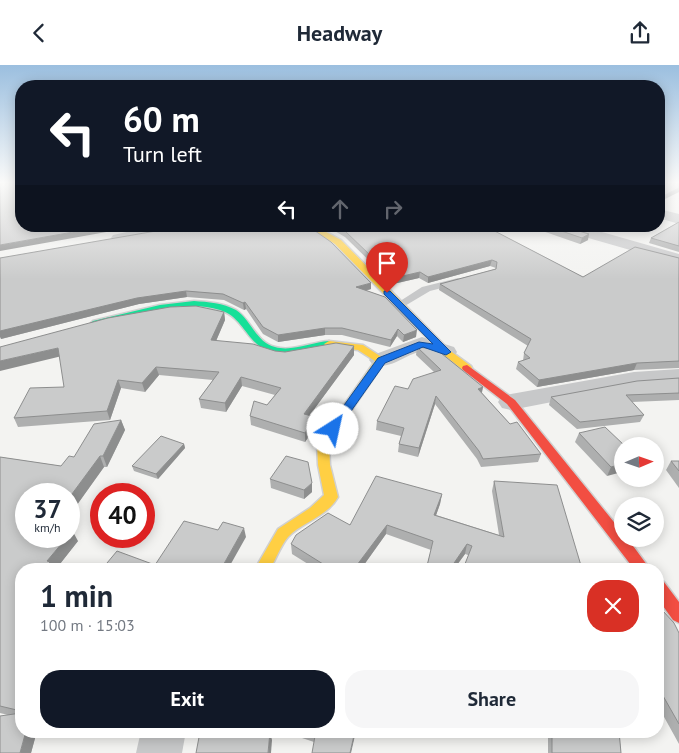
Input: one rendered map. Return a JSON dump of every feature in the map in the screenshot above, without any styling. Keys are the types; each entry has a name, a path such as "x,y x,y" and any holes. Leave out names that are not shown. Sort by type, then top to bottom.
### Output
{"street":[{"path":"666,215 679,219"},
{"path":"107,239 146,232"},
{"path":"320,232 338,242 446,352 511,402 638,563"},
{"path":"585,232 679,259"},
{"path":"83,326 165,307 218,308 238,315 258,345 283,352 305,350 331,343 362,347 373,359 381,360 422,344 446,352"},
{"path":"266,563 283,533 315,512 331,497 324,465 323,443 381,360"},
{"path":"511,402 634,379 679,377"},
{"path":"664,595 679,615"},
{"path":"159,753 162,738"}],"lane":[{"path":"399,305 426,289 465,280"}],"building":[{"path":"0,215 15,215 15,232 73,232 0,245"},
{"path":"679,222 679,246 651,238 665,232 665,230"},
{"path":"150,232 317,232 331,242 371,283 356,287 385,297 417,330 404,335 398,329 391,340 342,328 325,328 278,335 263,327 245,302 243,303 223,294 186,291 137,298 0,331 0,258"},
{"path":"346,232 497,232 583,277 635,247 679,258 679,361 637,363 539,380 518,362 530,358 524,353 531,339 440,284 496,269 497,262 492,260 428,277 420,272 394,278"},
{"path":"564,232 589,234 582,238"},
{"path":"196,306 224,312 211,340 253,344 285,352 336,343 354,346 304,414 316,417 305,433 250,416 254,401 267,405 281,388 241,377 225,403 199,399 219,372 156,367 142,383 118,380 107,411 14,418 30,388 64,387 58,348 0,361 0,347 108,318 170,307"},
{"path":"417,347 436,349 483,387 478,389 510,424 517,422 541,454 483,459 479,451 436,396 419,448 399,444 404,428 377,421 395,386 408,389 413,379 441,370"},
{"path":"679,378 679,393 626,395 644,415 580,422 551,397 637,381"},
{"path":"121,420 103,456 100,456 80,483 15,483 15,548 58,548 47,561 49,563 15,563 15,710 0,706 0,457 61,466 69,456 74,457 94,424"},
{"path":"605,427 616,437 614,437 614,466 611,467 579,433"},
{"path":"161,436 184,444 156,474 132,466"},
{"path":"286,456 308,462 312,483 304,490 270,479"},
{"path":"671,461 679,461 679,471"},
{"path":"376,476 442,494 434,515 504,537 494,481 557,485 580,563 465,563 472,546 467,544 454,563 428,563 433,541 387,525 358,563 321,563 291,544 296,535 328,513 350,525"},
{"path":"184,521 218,530 223,522 244,528 224,563 156,563"},
{"path":"117,551 150,563 107,563"},
{"path":"664,612 674,623 679,633 679,724 664,698"},
{"path":"15,714 15,738 24,738 20,753 0,753 0,716"},
{"path":"199,738 269,738 268,753 196,753"},
{"path":"315,738 353,738 350,753 312,753"},
{"path":"552,738 620,738 621,753 552,753"}],"traffic: fast":[{"path":"96,323 160,307 194,304 210,305 233,312 255,338 269,349 285,351 329,344"}],"traffic: slow":[{"path":"320,232 338,242 446,352 467,368"},
{"path":"266,563 283,533 315,512 331,497 324,465 323,443 381,360 360,347 329,344"}],"traffic: jam":[{"path":"467,368 511,402 638,563"},
{"path":"664,595 679,615"}],"route":[{"path":"333,429 381,360 422,344 446,352 387,293"}]}
